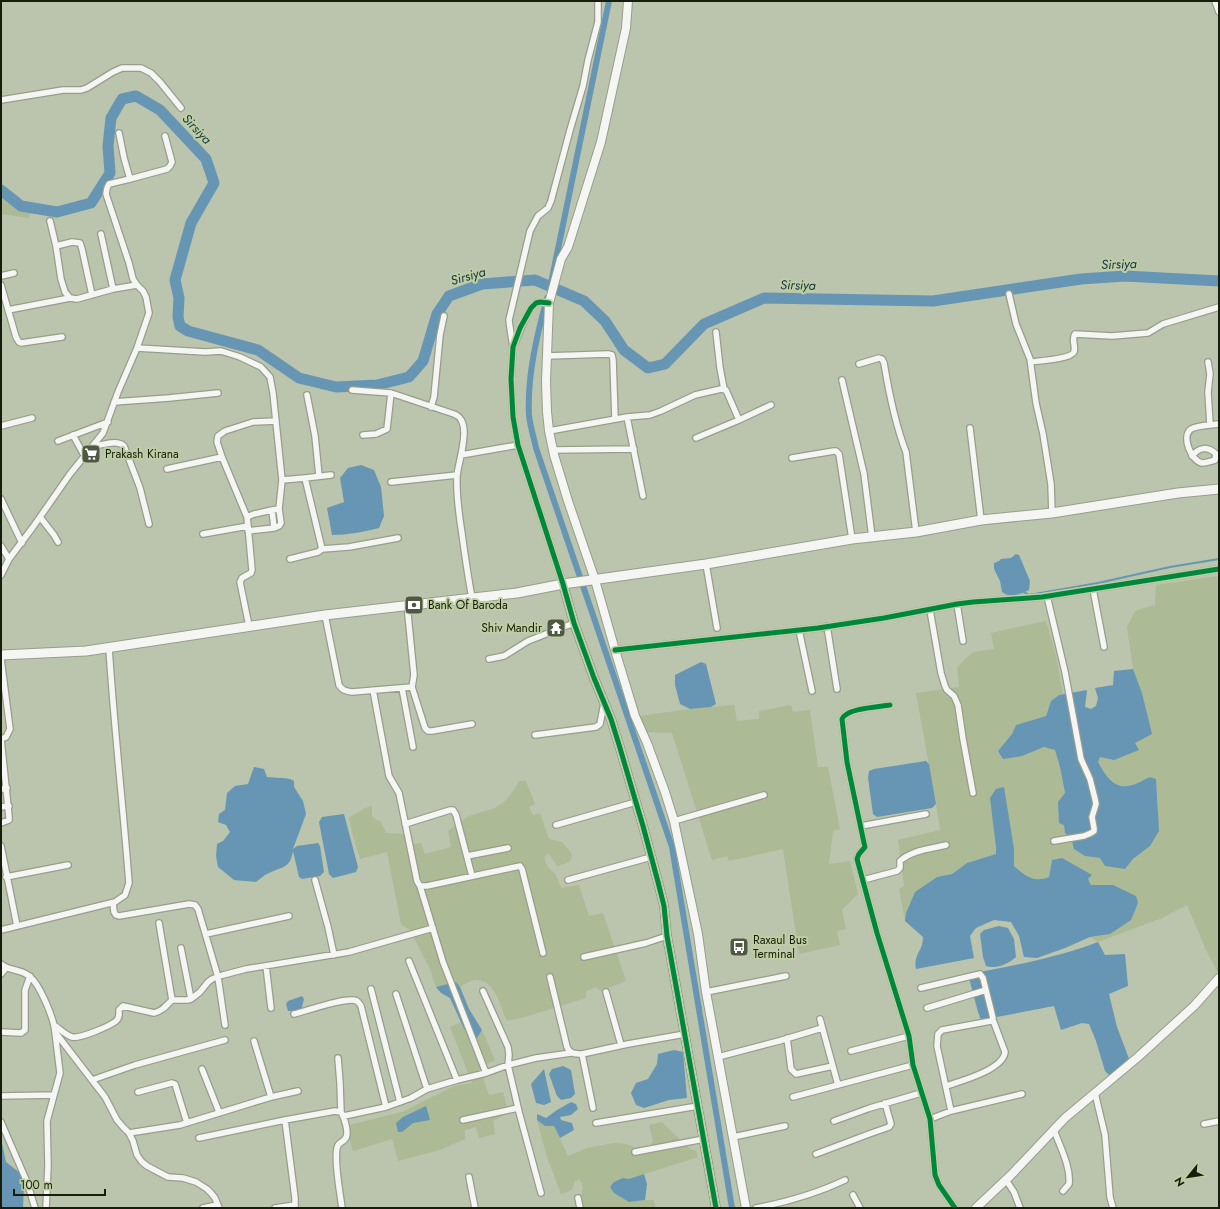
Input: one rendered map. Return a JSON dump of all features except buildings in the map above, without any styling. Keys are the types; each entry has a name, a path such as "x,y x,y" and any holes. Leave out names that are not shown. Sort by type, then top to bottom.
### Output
{"main road":[{"path":"1,654 86,651 325,614 517,593 573,582 706,564 852,539 916,532 982,520 1052,513 1178,493 1219,489"}],"street":[{"path":"598,1 598,22 583,86 551,202 548,208 538,216 530,231 509,320 513,347 511,379 513,417 518,445 563,584 574,623 594,678 605,702 620,748 664,906 716,1208"},
{"path":"628,1 626,28 601,142 568,247 558,266 548,303 546,381 547,412 553,450 592,580 636,716 674,821 698,934 706,992 746,1208"},
{"path":"1215,1 1219,12"},
{"path":"1,100 63,90 81,90 122,68 141,68 151,73 181,108"},
{"path":"119,133 130,179"},
{"path":"1,575 10,559 70,474 103,433 114,402 137,348 149,314 146,297 133,279 106,194 109,184 167,169 172,162 165,136"},
{"path":"50,222 56,246 61,279 65,292 70,298"},
{"path":"101,234 113,289"},
{"path":"56,246 72,242 80,243 92,295"},
{"path":"1,276 14,273"},
{"path":"1,285 19,342 21,343 62,337"},
{"path":"8,310 70,298 77,299 113,289 137,285"},
{"path":"1009,294 1016,324 1031,362 1036,403 1043,434 1051,484 1052,513"},
{"path":"513,347 520,328 531,308 536,303 548,303"},
{"path":"1031,362 1064,357 1072,354 1074,352 1073,337 1075,334 1112,336 1148,333 1163,324 1219,306"},
{"path":"431,407 434,397 440,335 444,316"},
{"path":"716,332 724,389 726,390 739,420"},
{"path":"137,348 205,352 221,351 240,357 261,368 270,377 282,480 279,509 281,523 279,526 274,528 248,528 203,534"},
{"path":"547,356 612,355 615,419"},
{"path":"859,364 879,358 882,359 884,363 889,394 906,452 916,532"},
{"path":"1208,362 1210,374 1208,392 1210,425"},
{"path":"842,380 864,474 872,537"},
{"path":"549,431 627,417 650,415 694,396 724,389"},
{"path":"352,390 391,393 458,415 461,418 464,426 457,475 456,498 472,598"},
{"path":"114,402 218,393"},
{"path":"363,435 376,434 387,429 391,393"},
{"path":"307,395 315,436 319,476"},
{"path":"696,438 771,405"},
{"path":"627,417 643,496"},
{"path":"1,426 32,418"},
{"path":"249,626 240,582 242,578 251,573 252,570 247,517 217,442 220,433 253,422 276,421"},
{"path":"58,441 108,422"},
{"path":"1192,456 1186,436 1189,431 1192,428 1219,424"},
{"path":"970,428 982,520"},
{"path":"73,435 85,457"},
{"path":"94,446 117,442 124,446 140,488 149,524"},
{"path":"461,455 518,445"},
{"path":"553,450 634,449"},
{"path":"792,458 834,451 839,454 852,539"},
{"path":"167,469 222,457"},
{"path":"282,480 331,475"},
{"path":"391,482 457,475"},
{"path":"305,478 322,549"},
{"path":"1,499 22,543"},
{"path":"247,517 254,514 279,509"},
{"path":"272,510 274,528"},
{"path":"40,517 58,542"},
{"path":"290,559 318,552 322,549 349,547 398,538"},
{"path":"1,546 10,559"},
{"path":"706,564 717,628"},
{"path":"615,650 800,630 930,610 957,604 1047,596 1219,569"},
{"path":"1093,589 1104,647"},
{"path":"1047,596 1065,672 1081,759 1090,778 1096,804 1092,817 1094,831 1084,836 1054,841"},
{"path":"408,604 414,675 412,687 425,728 428,731 472,724"},
{"path":"957,604 963,641"},
{"path":"930,610 941,673 947,690 954,696 958,705 973,793"},
{"path":"325,614 339,685 342,689 352,692 412,687"},
{"path":"489,659 504,656 528,641 574,623"},
{"path":"826,626 837,689"},
{"path":"800,630 812,691"},
{"path":"1,930 113,903 125,895 130,883 113,710 109,648"},
{"path":"1,659 10,729 6,737 1,739 4,788 9,820 1,823"},
{"path":"402,688 413,747"},
{"path":"373,690 389,776 399,793 415,871 443,962 486,1073"},
{"path":"535,735 596,727 600,724 605,702"},
{"path":"890,705 852,712 844,716 842,719 847,762 865,847 857,856 877,933 909,1036 913,1065 930,1119 935,1175 939,1185 955,1208"},
{"path":"674,821 764,795"},
{"path":"556,825 636,802"},
{"path":"1,808 8,806"},
{"path":"405,824 453,810 456,815 472,876"},
{"path":"861,826 926,814"},
{"path":"863,880 897,871 900,868 900,861 915,852 946,845"},
{"path":"1,846 17,926"},
{"path":"467,856 508,848"},
{"path":"568,880 651,857"},
{"path":"6,876 68,865"},
{"path":"420,886 427,886 517,866 521,867 544,953"},
{"path":"315,880 334,955"},
{"path":"113,903 114,912 119,916 180,905 195,905 198,909 206,934 218,977 224,1025"},
{"path":"206,934 289,916"},
{"path":"160,923 172,1000"},
{"path":"54,1025 72,1037 82,1037 117,1021 119,1017 119,1010 123,1006 154,1013 162,1010 172,1000 191,999 200,992 208,982 218,977 246,969 349,952 433,928"},
{"path":"584,957 646,943 668,936"},
{"path":"181,948 191,999"},
{"path":"409,961 457,1080"},
{"path":"1,974 3,966 30,976 45,1002 54,1025 60,1073 47,1121 48,1166 46,1208"},
{"path":"266,966 271,1008"},
{"path":"921,988 980,974 983,978 993,1020 1005,1052 1004,1056 992,1069 946,1086"},
{"path":"1,1032 21,1033 26,1030 25,990 30,976"},
{"path":"706,992 786,976"},
{"path":"550,978 567,1047 571,1053"},
{"path":"978,1207 1065,1118 1138,1057 1194,1006 1219,978"},
{"path":"371,988 400,1102"},
{"path":"928,1008 986,990"},
{"path":"483,991 508,1047 508,1065 541,1193"},
{"path":"606,992 621,1045"},
{"path":"396,994 427,1089"},
{"path":"294,1014 342,1001 357,1001 361,1006 386,1107"},
{"path":"820,1019 838,1085"},
{"path":"951,1111 937,1046 938,1034 942,1030 993,1020"},
{"path":"718,1057 822,1028"},
{"path":"54,1032 105,1097 117,1120 129,1132 142,1162 168,1177 184,1178 196,1182 207,1189 215,1198 218,1207 203,1208"},
{"path":"199,1138 335,1111 342,1114 386,1107 427,1089 536,1058 571,1053 582,1054 621,1045 685,1034"},
{"path":"851,1051 909,1036"},
{"path":"787,1038 791,1069 796,1074 833,1066"},
{"path":"92,1080 135,1065 225,1040"},
{"path":"254,1041 271,1097"},
{"path":"582,1054 593,1108"},
{"path":"338,1058 342,1114 347,1134 345,1140 340,1142 336,1155 342,1208"},
{"path":"793,1096 913,1065"},
{"path":"202,1069 219,1112"},
{"path":"138,1092 172,1083 175,1084 187,1123"},
{"path":"129,1132 187,1123 271,1097 298,1091"},
{"path":"834,1122 885,1103 921,1093"},
{"path":"1095,1093 1105,1135 1110,1197 1113,1208"},
{"path":"930,1119 951,1111 1022,1094"},
{"path":"1,1096 54,1095"},
{"path":"816,1154 889,1127 891,1124 885,1103"},
{"path":"596,1123 698,1106"},
{"path":"463,1120 518,1108"},
{"path":"275,1208 295,1207 285,1120"},
{"path":"1204,1124 1219,1121"},
{"path":"1,1122 27,1182 35,1208"},
{"path":"734,1137 785,1126"},
{"path":"1054,1130 1069,1176 1069,1184 1063,1191"},
{"path":"635,1152 704,1139"},
{"path":"469,1177 475,1208"},
{"path":"756,1208 782,1203 818,1192 845,1180"},
{"path":"1006,1180 1014,1192 1020,1208"},
{"path":"853,1195 860,1208"},
{"path":"578,1198 580,1208"}],"green space":[{"path":"1,197 9,203 31,212 29,218 1,214"},
{"path":"1217,576 1219,587 1219,975 1206,950 1187,905 1162,918 1098,942 1090,937 1110,934 1113,885 1091,885 1088,879 1092,875 1052,860 1049,877 1043,879 1030,878 1014,866 1014,849 996,847 996,854 967,863 952,874 937,877 915,892 906,913 905,921 899,889 904,886 898,840 940,830 916,693 959,687 957,667 973,652 994,649 991,633 1046,621 1056,655 1063,694 1053,699 1046,716 1016,725 1012,734 998,751 1022,756 1044,747 1055,749 1065,794 1064,825 1071,837 1085,856 1100,858 1125,869 1133,859 1150,846 1158,807 1156,779 1150,777 1134,784 1120,786 1103,772 1097,762 1100,756 1138,750 1135,743 1151,734 1142,693 1133,669 1127,627 1135,611 1155,605 1156,585"},
{"path":"734,705 737,721 759,719 759,711 791,705 793,712 810,710 818,767 828,767 840,829 833,831 829,864 850,861 858,894 842,910 846,929 837,931 840,945 799,954 783,849 729,861 727,856 712,860 672,733 644,732 639,716"},
{"path":"519,781 526,781 535,804 529,807 533,815 540,813 549,839 562,842 572,854 570,862 557,866 549,854 544,857 547,866 556,875 561,888 579,885 589,916 603,913 626,981 601,991 596,987 586,991 586,998 507,1021 499,1000 491,987 485,982 479,980 471,981 460,987 456,983 436,987 430,969 410,930 401,924 387,852 360,859 349,818 363,809 372,806 372,817 381,822 386,833 404,834 408,845 421,843 425,854 451,847 448,831 469,816 495,808 505,801"},
{"path":"461,1022 464,1029 477,1038 482,1030 495,1060 487,1064 484,1081 489,1095 503,1092 508,1112 493,1121 495,1134 479,1138 476,1127 465,1130 465,1139 440,1150 398,1161 392,1139 353,1151 346,1126 402,1112 454,1086 472,1083 450,1027"},
{"path":"537,1120 545,1126 554,1126 568,1156 587,1148 614,1143 626,1144 639,1149 649,1148 653,1141 649,1125 662,1122 690,1149 696,1151 698,1157 629,1179 629,1202 654,1200 655,1208 584,1208 581,1198 583,1186 579,1179 575,1181 572,1190 561,1194 547,1157"}],"water":[{"path":"361,465 374,470 381,487 384,516 379,528 356,533 332,535 327,508 344,502 340,478 348,468"},
{"path":"1016,554 1019,555 1030,581 1029,590 1016,595 1009,595 1002,592 1000,581 994,569 994,563 1001,559 1011,558"},
{"path":"701,662 706,664 716,704 711,707 690,709 680,704 675,685 675,675"},
{"path":"1133,669 1142,693 1152,734 1135,743 1139,750 1114,760 1100,757 1098,762 1107,777 1120,786 1134,784 1150,777 1156,779 1159,831 1150,846 1133,859 1125,869 1105,866 1100,858 1085,856 1074,849 1071,837 1065,833 1064,825 1059,823 1058,802 1065,793 1055,750 1044,747 1022,756 1003,759 998,751 1012,734 1016,725 1046,716 1051,701 1059,695 1087,690 1085,707 1091,709 1096,706 1098,698 1095,688 1113,685 1114,671"},
{"path":"926,761 929,764 936,804 932,808 877,817 873,814 868,778 869,771"},
{"path":"254,767 264,769 267,777 285,778 294,781 294,787 303,801 306,814 293,849 297,846 318,843 320,846 324,872 320,876 302,879 299,877 293,851 292,857 286,866 267,874 256,882 234,880 218,867 216,856 217,844 223,841 230,832 226,825 218,822 219,814 225,810 227,793 235,786 248,784"},
{"path":"1004,787 1014,849 1014,866 1030,878 1044,879 1049,877 1052,860 1062,858 1092,875 1088,879 1091,885 1113,885 1136,896 1138,903 1131,920 1110,934 1090,937 1037,958 1024,957 1019,936 1011,922 994,920 976,928 970,936 974,958 916,969 915,964 923,942 923,937 905,921 906,913 915,892 937,877 952,874 967,863 996,854 990,798 996,789"},
{"path":"344,814 358,867 356,872 333,878 329,874 319,822 322,817"},
{"path":"999,926 1008,928 1014,939 1016,957 1002,965 994,967 986,966 983,957 980,934 984,930"},
{"path":"1098,942 1105,955 1125,954 1128,986 1109,994 1117,1027 1131,1064 1112,1078 1105,1071 1089,1024 1082,1023 1061,1030 1054,1006 981,1020 968,974 1050,957"},
{"path":"456,982 460,987 469,1009 482,1030 477,1038 464,1029 450,998 441,993 436,987"},
{"path":"302,996 304,999 301,1011 288,1011 286,1004 288,1001"},
{"path":"674,1050 683,1052 687,1098 669,1100 644,1108 636,1105 631,1093 636,1083 648,1079 657,1064 658,1054"},
{"path":"563,1066 571,1070 575,1094 571,1098 561,1100 557,1096 549,1074 552,1069"},
{"path":"544,1069 551,1102 544,1105 536,1103 531,1084"},
{"path":"571,1102 576,1104 578,1109 571,1115 560,1117 561,1120 572,1123 574,1130 560,1138 554,1126 545,1126 537,1120 537,1114 546,1118"},
{"path":"426,1106 430,1120 413,1123 402,1132 398,1132 396,1123 403,1117"},
{"path":"1,1141 6,1162 20,1173 24,1186 23,1208 1,1208"},
{"path":"644,1174 647,1184 645,1200 629,1202 614,1193 610,1187 614,1182 623,1178 629,1179"}],"waterway":[{"path":"551,283 609,1"},
{"name":"Sirsiya","path":"1,190 21,206 57,212 91,203 110,173 108,146 111,118 122,99 136,96 160,110 206,159 214,183 191,223 175,280 179,298 178,317 180,326 188,331 258,350 299,378 336,387 377,385 409,377 423,361 437,314 449,296 482,284 535,280 584,301 605,321 624,350 648,368 665,364 704,324 764,298 933,301 1081,279 1125,276 1219,281"},
{"path":"547,298 536,341 531,371 529,400 530,423 536,448 672,847 732,1208"},
{"path":"1024,592 1029,595 1098,583 1170,567 1219,559"}],"cycle path":[{"path":"549,303 536,303 531,308 520,328 513,347 511,379 513,417 518,445 563,584 574,623 611,719 658,882 664,906 667,936 716,1208"},
{"path":"615,650 818,628 884,618 957,604 1042,597 1219,569"},
{"path":"890,705 856,710 845,715 842,719 847,762 865,847 857,859 877,933 909,1036 913,1065 930,1119 935,1175 939,1185 955,1208"}],"place":[{"name":"Prakash Kirana","path":"91,454"},
{"name":"Bank Of Baroda","path":"414,605"},
{"name":"Shiv Mandir","path":"556,628"},
{"name":"Raxaul Bus Terminal","path":"739,947"}]}
